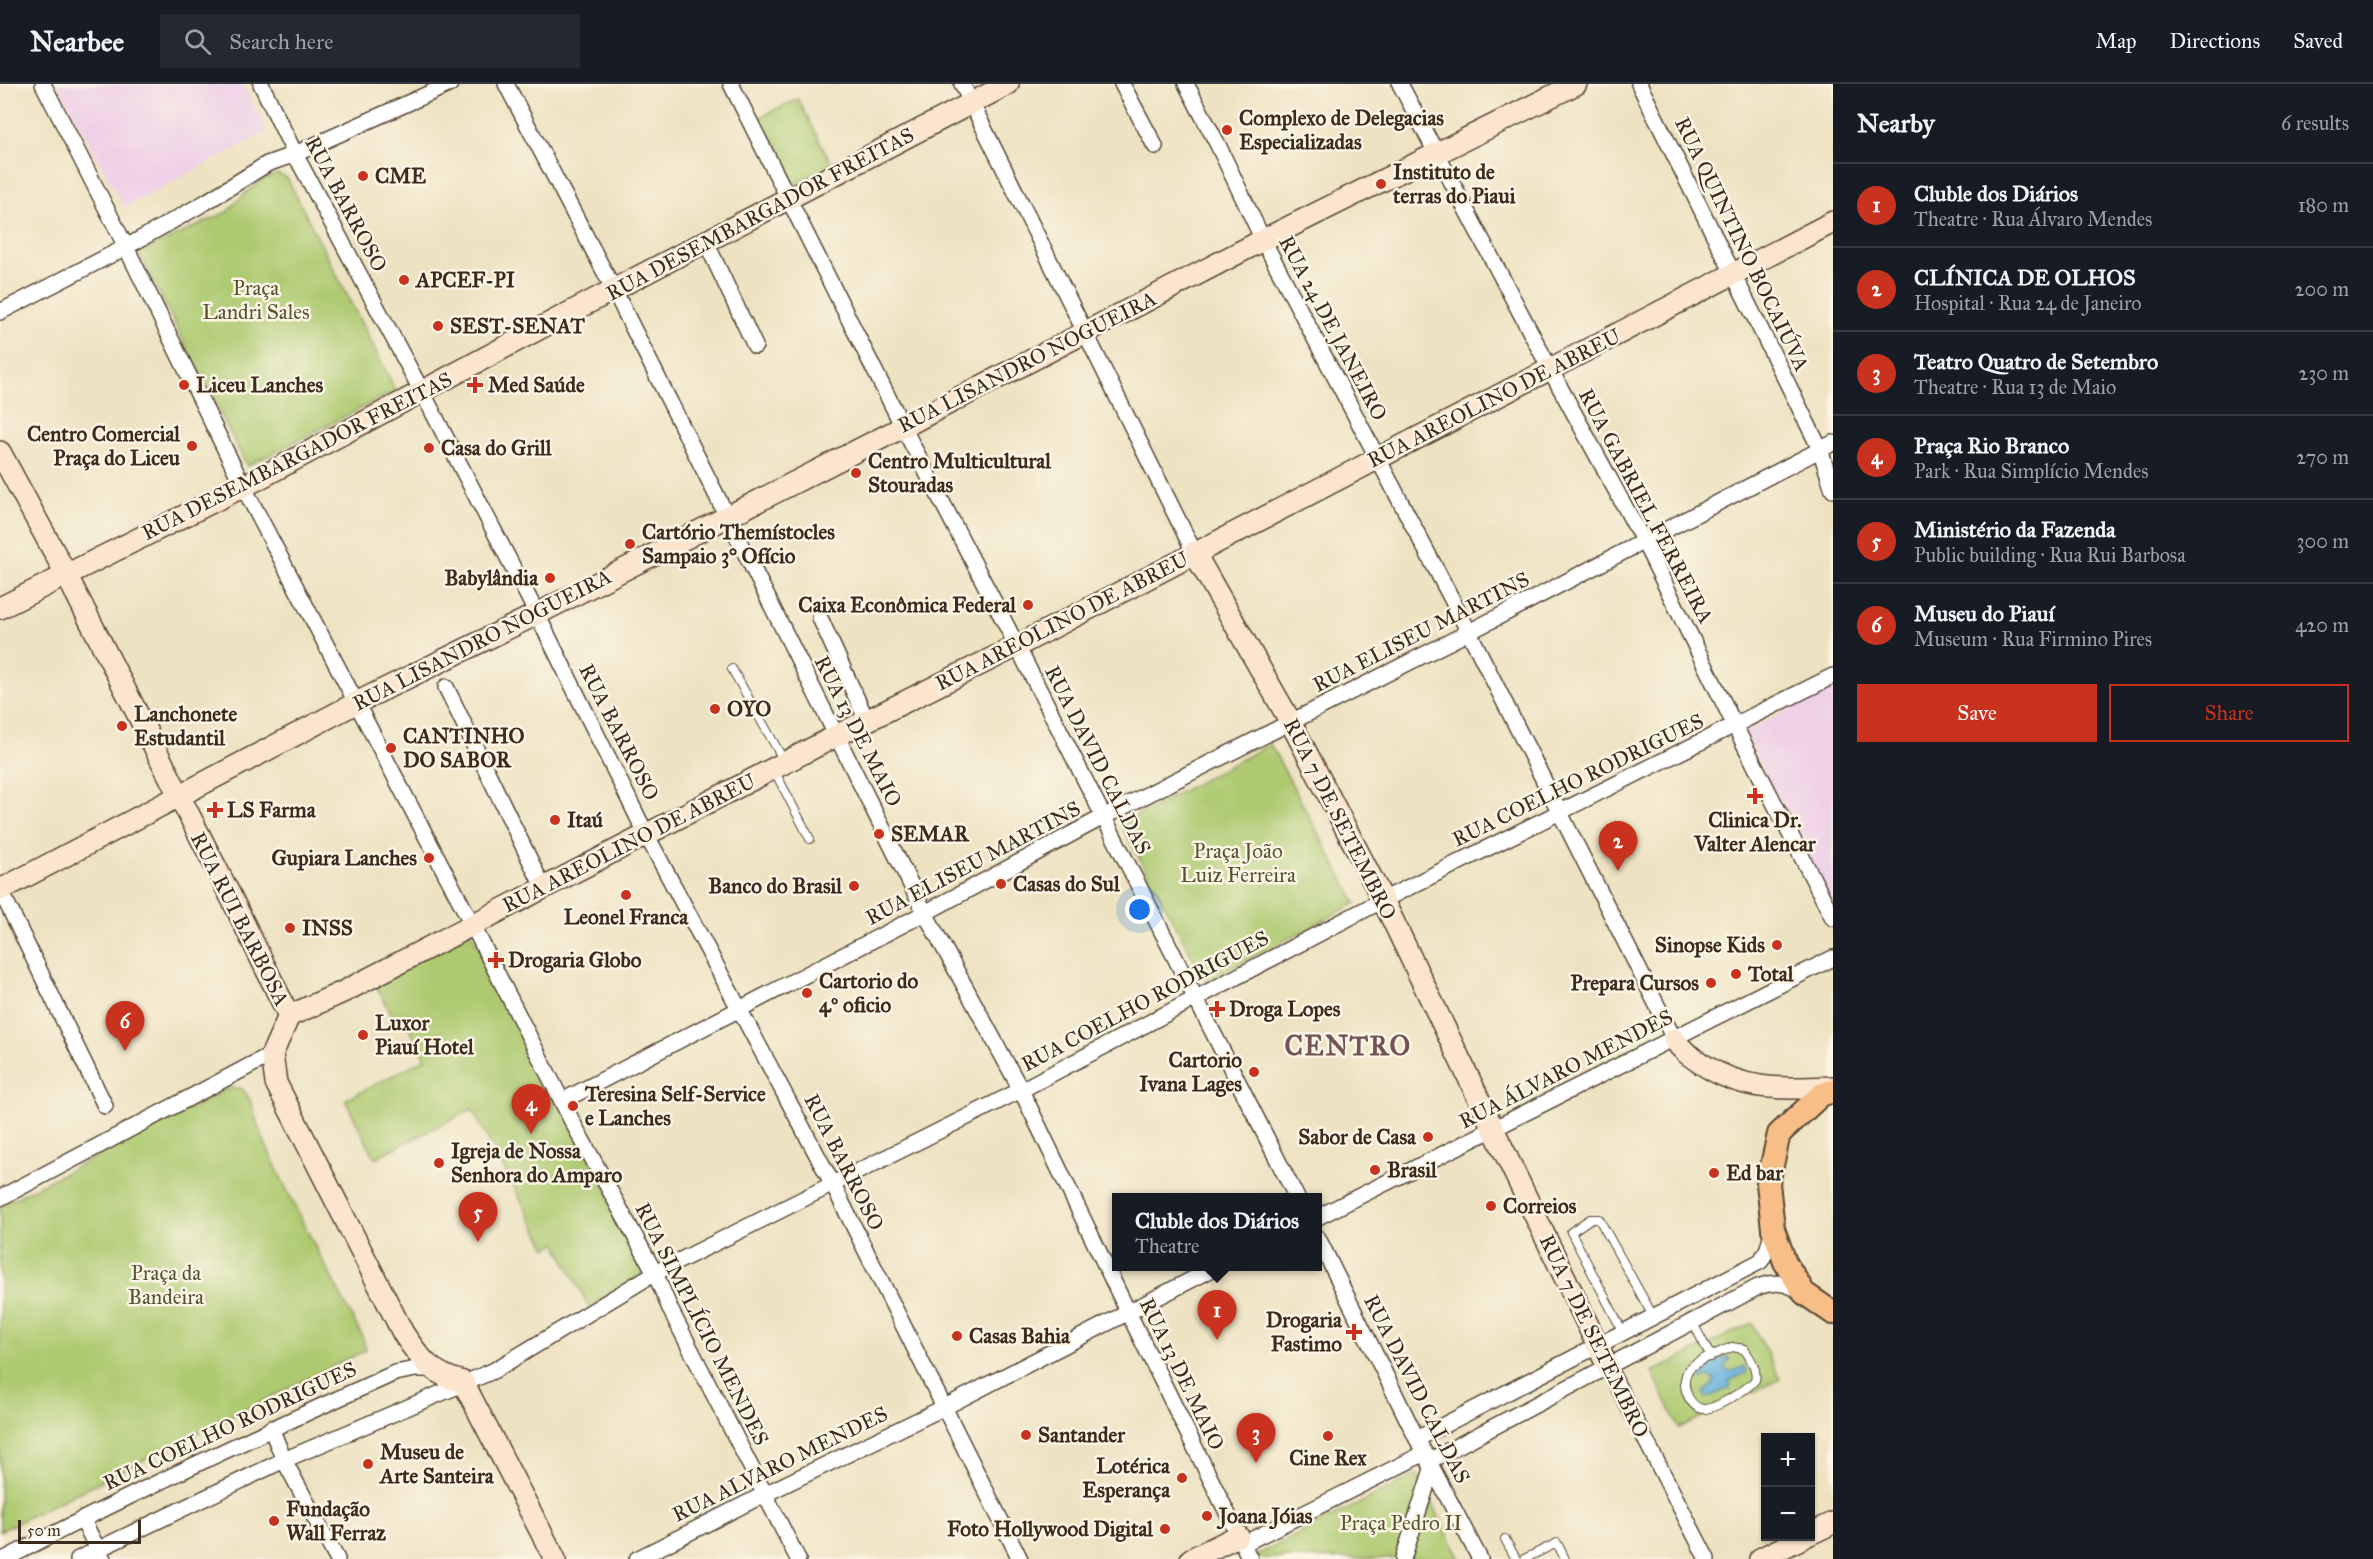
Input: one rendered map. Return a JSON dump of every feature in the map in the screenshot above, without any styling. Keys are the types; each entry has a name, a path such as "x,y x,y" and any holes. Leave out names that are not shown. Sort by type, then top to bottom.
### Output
{"main road":[{"path":"1833,1091 1821,1095 1779,1134 1768,1183 1773,1230 1785,1262 1804,1293 1833,1313"}],"street":[{"name":"RUA SIMPLÍCIO MENDES","path":"43,84 243,486 562,1101 655,1273 671,1311 798,1559"},
{"name":"RUA BARROSO","path":"261,84 295,154 537,614 646,834 832,1183 1020,1559"},
{"path":"0,312 126,247 206,202 267,164 295,154 450,84"},
{"name":"RUA 13 DE MAIO","path":"506,84 614,290 926,913 1021,1090 1250,1559"},
{"name":"RUA DAVID CALDAS","path":"731,84 903,427 1295,1193"},
{"name":"RUA 7 DE SETEMBRO","path":"962,84 1194,552 1290,721 1383,900 1596,1345 1707,1559"},
{"name":"RUA DESEMBARGADOR FREITAS","path":"0,608 243,486 1008,84"},
{"path":"1122,84 1155,146"},
{"name":"RUA 24 DE JANEIRO","path":"1186,84 1263,240 1469,632 1674,1040"},
{"name":"RUA GABRIEL FERREIRA","path":"1400,84 1644,542 1833,918"},
{"name":"RUA LISANDRO NOGUEIRA","path":"0,890 356,703 537,614 1263,240 1576,84"},
{"name":"RUA QUINTINO BOCAIÚVA","path":"1639,84 1734,275 1826,446 1833,490"},
{"name":"RUA AREOLINO DE ABREU","path":"289,1016 345,991 779,765 1017,646 1194,552 1833,222"},
{"path":"706,242 755,346"},
{"name":"RUA ELISEU MARTINS","path":"562,1101 926,913 1103,817 1469,632 1826,446"},
{"name":"RUA RUI BARBOSA","path":"0,452 66,574 231,897 289,1016 272,1054"},
{"path":"820,618 867,721"},
{"name":"RUA COELHO RODRIGUES","path":"284,1460 493,1371 655,1273 1021,1090 1196,996 1383,900 1560,814 1833,676"},
{"path":"446,687 543,887"},
{"path":"0,890 105,1106"},
{"name":"RUA ÁLVARO MENDES","path":"1322,1214 1674,1040 1833,958"},
{"path":"1674,1040 1681,1051 1709,1069 1738,1083 1768,1088 1833,1087"},
{"path":"0,1198 272,1054 276,1083 403,1333 429,1368 446,1378 473,1379 555,1559"},
{"path":"1417,1439 1761,1261 1773,1230"},
{"name":"RUA DAVID CALDAS","path":"1322,1248 1428,1461 1480,1559"},
{"path":"943,1408 1208,1271"},
{"path":"1191,1559 1428,1461 1758,1287 1772,1282 1782,1282 1804,1293"},
{"path":"1690,1298 1697,1321"},
{"name":"RUA COELHO RODRIGUES","path":"5,1559 270,1428 395,1374 429,1368"},
{"path":"1508,1393 1519,1413"},
{"name":"RUA ALVARO MENDES","path":"637,1559 943,1408"},
{"path":"1448,1423 1460,1445"},
{"path":"270,1428 284,1460 337,1559"},
{"path":"78,1559 100,1554 284,1460"},
{"path":"1403,1559 1428,1461"},
{"path":"82,1519 100,1554"},
{"path":"1815,1532 1833,1524"},
{"path":"1760,1559 1796,1541"}],"lane":[{"path":"732,669 779,765 810,839"},
{"path":"1623,1332 1571,1232 1590,1219 1599,1220 1653,1316"},
{"path":"1697,1321 1711,1357"},
{"path":"1732,1347 1743,1349 1756,1376 1749,1387 1712,1408 1701,1409 1692,1404 1683,1379 1693,1365 1711,1357 1732,1347"},
{"path":"1505,1539 1516,1559"},
{"path":"1524,1559 1557,1543 1565,1559"}],"shaded area":[{"path":"57,84 242,84 268,131 124,208"},
{"path":"1833,687 1833,908 1744,732"}],"green space":[{"path":"798,99 832,165 789,187 754,120"},
{"name":"Praça Landri Sales","path":"277,174 287,178 396,391 247,466 139,253 227,212 245,193 262,180"},
{"name":"Praça João Luiz Ferreira","path":"1270,744 1356,903 1206,982 1121,824"},
{"path":"470,931 649,1270 589,1307 556,1243 547,1248 472,1109 375,1158 345,1100 425,1059 406,1022 398,1026 374,982"},
{"name":"Praça da Bandeira","path":"241,1088 249,1098 273,1160 362,1336 366,1350 0,1531 0,1206 225,1090"},
{"path":"1752,1323 1780,1379 1679,1428 1652,1372"},
{"name":"Praça Pedro II","path":"1417,1474 1460,1559 1251,1558"}],"water":[{"path":"1727,1356 1730,1360 1726,1364 1726,1370 1731,1372 1745,1366 1747,1372 1729,1381 1731,1387 1707,1398 1704,1392 1713,1385 1715,1380 1709,1376 1702,1379 1698,1371"}],"place":[{"name":"Complexo de Delegacias Especializadas","path":"1227,130"},
{"name":"CME","path":"363,176"},
{"name":"Instituto de terras do Piaui","path":"1381,184"},
{"name":"APCEF-PI","path":"404,280"},
{"name":"SEST-SENAT","path":"438,326"},
{"name":"Liceu Lanches","path":"184,385"},
{"name":"Med Saúde","path":"475,385"},
{"name":"Centro Comercial Praça do Liceu","path":"192,446"},
{"name":"Casa do Grill","path":"429,448"},
{"name":"Centro Multicultural Stouradas","path":"856,473"},
{"name":"Cartório Themístocles Sampaio 3° Ofício","path":"630,544"},
{"name":"Babylândia","path":"550,578"},
{"name":"Caixa Econômica Federal","path":"1028,605"},
{"name":"OYO","path":"715,709"},
{"name":"Lanchonete Estudantil","path":"122,726"},
{"name":"CANTINHO DO SABOR","path":"391,748"},
{"name":"Clinica Dr. Valter Alencar","path":"1755,796"},
{"name":"LS Farma","path":"215,810"},
{"name":"Itaú","path":"555,820"},
{"name":"SEMAR","path":"879,834"},
{"name":"Gupiara Lanches","path":"429,858"},
{"name":"CLÍNICA DE OLHOS","path":"1618,871"},
{"name":"Casas do Sul","path":"1001,884"},
{"name":"Banco do Brasil","path":"854,886"},
{"name":"Leonel Franca","path":"626,895"},
{"name":"INSS","path":"290,928"},
{"name":"Sinopse Kids","path":"1777,945"},
{"name":"Drogaria Globo","path":"496,960"},
{"name":"Total","path":"1736,974"},
{"name":"Prepara Cursos","path":"1711,983"},
{"name":"Cartorio do 4º oficio","path":"807,993"},
{"name":"Droga Lopes","path":"1217,1009"},
{"name":"Luxor Piauí Hotel","path":"363,1035"},
{"name":"Museu do Piauí","path":"125,1051"},
{"name":"Cartorio Ivana Lages","path":"1254,1072"},
{"name":"Teresina Self-Service e Lanches","path":"573,1106"},
{"name":"Praça Rio Branco","path":"531,1134"},
{"name":"Sabor de Casa","path":"1428,1137"},
{"name":"Igreja de Nossa Senhora do Amparo","path":"439,1163"},
{"name":"Brasil","path":"1375,1170"},
{"name":"Ed bar","path":"1714,1173"},
{"name":"Correios","path":"1491,1206"},
{"name":"Ministério da Fazenda","path":"478,1242"},
{"name":"Drogaria Fastimo","path":"1354,1332"},
{"name":"Casas Bahia","path":"957,1336"},
{"name":"Cluble dos Diários","path":"1217,1340"},
{"name":"Santander","path":"1026,1435"},
{"name":"Cine Rex","path":"1328,1436"},
{"name":"Teatro Quatro de Setembro","path":"1256,1463"},
{"name":"Museu de Arte Santeira","path":"368,1464"},
{"name":"Lotérica Esperança","path":"1182,1478"},
{"name":"Joana Jóias","path":"1207,1516"},
{"name":"Fundação Wall Ferraz","path":"274,1521"},
{"name":"Foto Hollywood Digital","path":"1165,1529"}],"district":[{"name":"CENTRO","path":"1348,1046"}]}
